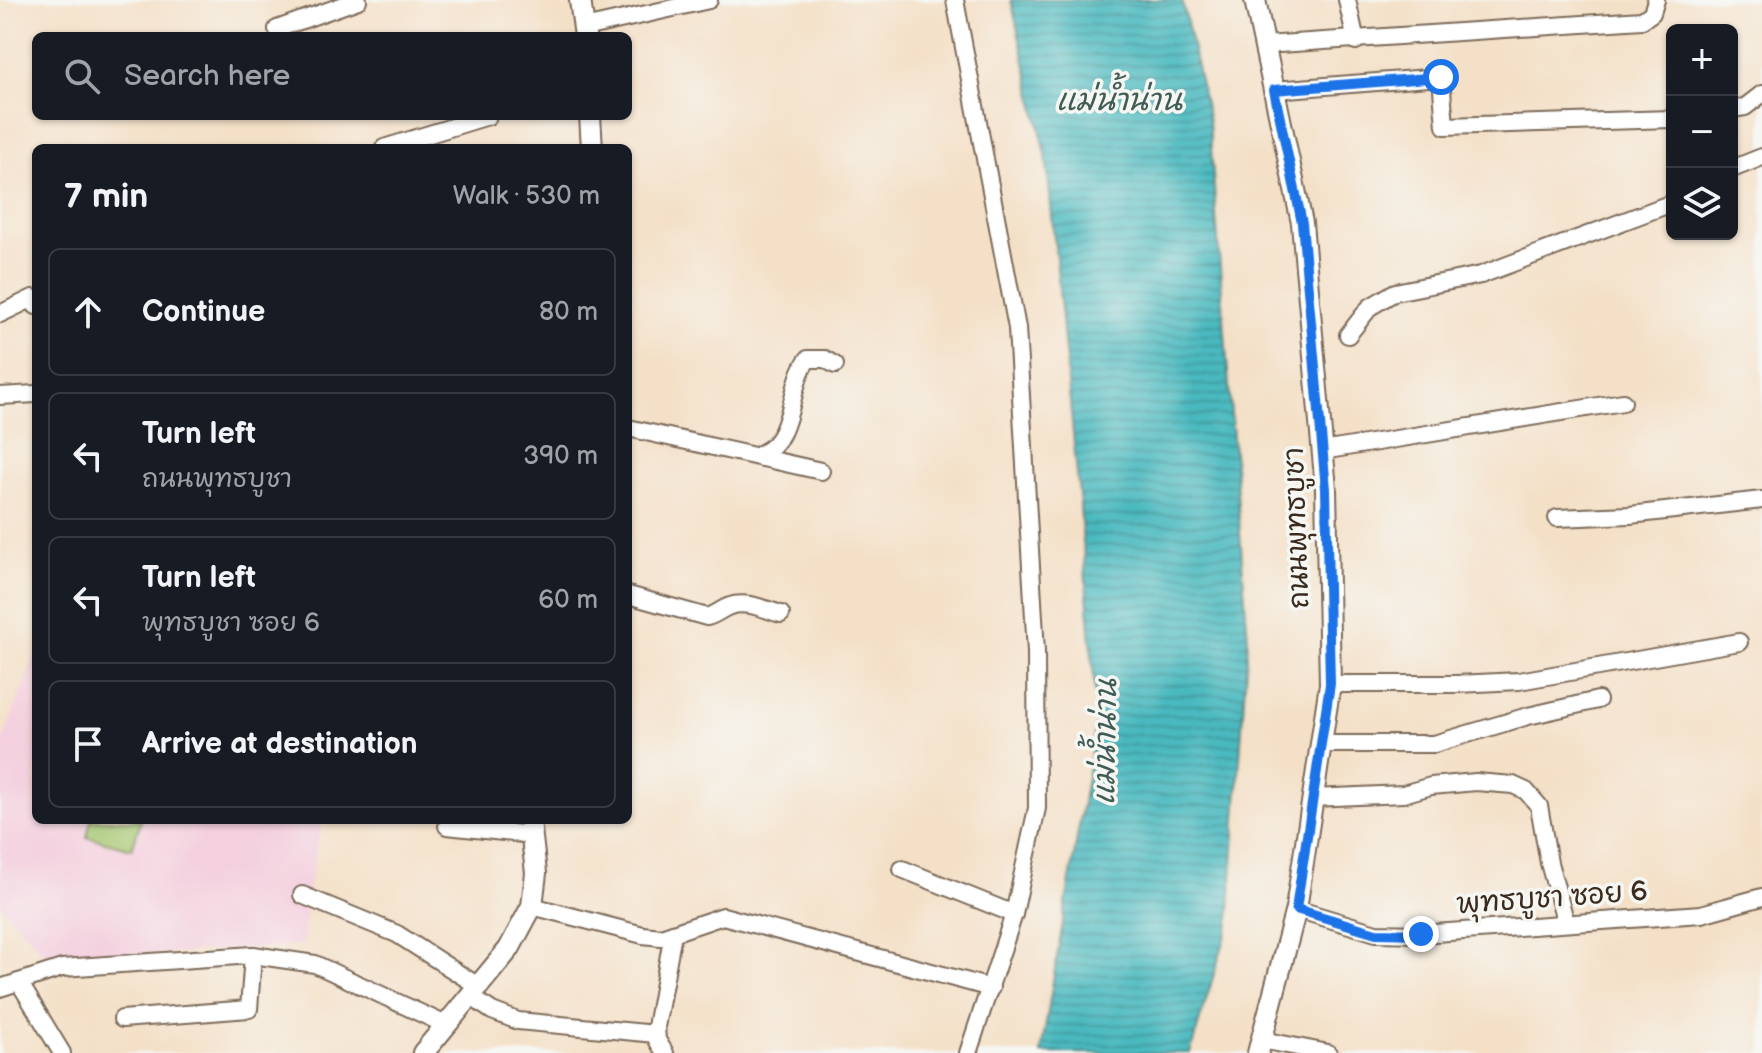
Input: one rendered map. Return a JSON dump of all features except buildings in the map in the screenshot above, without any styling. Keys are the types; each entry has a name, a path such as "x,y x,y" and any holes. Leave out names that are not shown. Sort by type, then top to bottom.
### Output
{"street":[{"path":"277,29 358,0"},
{"path":"580,0 585,32 709,0"},
{"path":"955,0 1017,328 1036,652 1037,808 1014,914 968,1053"},
{"name":"ถนนพุทธบูชา","path":"1255,0 1302,223 1326,489 1330,684 1296,909 1260,1046"},
{"path":"1347,0 1356,41"},
{"path":"1264,45 1642,20 1652,13 1656,0"},
{"path":"1274,90 1441,77 1445,126 1666,119"},
{"path":"1738,108 1745,107 1762,94"},
{"path":"397,144 475,120"},
{"path":"590,120 592,144"},
{"path":"1734,168 1762,157"},
{"path":"1348,335 1370,307 1395,292 1481,275 1666,205"},
{"path":"0,314 32,298"},
{"path":"761,458 762,453 779,439 808,359 825,359 835,365"},
{"path":"0,396 32,394"},
{"path":"1322,451 1623,402"},
{"path":"632,429 821,471"},
{"path":"1557,518 1630,515 1762,500"},
{"path":"632,596 707,617 735,604 781,614"},
{"path":"1330,684 1519,681 1739,642"},
{"path":"1321,744 1434,744 1528,716 1598,700"},
{"path":"1313,798 1403,794 1431,786 1476,782 1513,785 1526,791 1539,806 1549,863 1566,923"},
{"path":"423,1053 509,949 532,906 536,873 531,828 447,826"},
{"path":"902,869 1014,914"},
{"path":"302,895 397,934 474,991 492,1011 518,1021 656,1034"},
{"name":"พุทธบูชา ซอย 6","path":"1296,909 1376,933 1421,934 1701,914 1762,897"},
{"path":"532,906 661,937 723,916 991,988"},
{"path":"665,1053 656,1034 673,933"},
{"path":"0,988 62,968 253,955 315,964 446,1025"},
{"path":"122,1019 249,1009 253,955"},
{"path":"19,982 62,1053"},
{"path":"1260,1046 1328,1053"}],"shaded area":[{"path":"32,663 32,824 322,824 309,884 303,945 50,961 0,904 0,747"}],"green space":[{"path":"90,824 140,824 132,849 87,837"}],"water":[{"name":"แม่น้ำน่าน","path":"1011,0 1182,0 1209,121 1248,638 1229,925 1190,1053 1041,1053 1097,718 1046,155"}],"route":[{"path":"1421,934 1376,933 1296,909 1330,684 1326,489 1302,223 1274,90 1441,77"}]}
